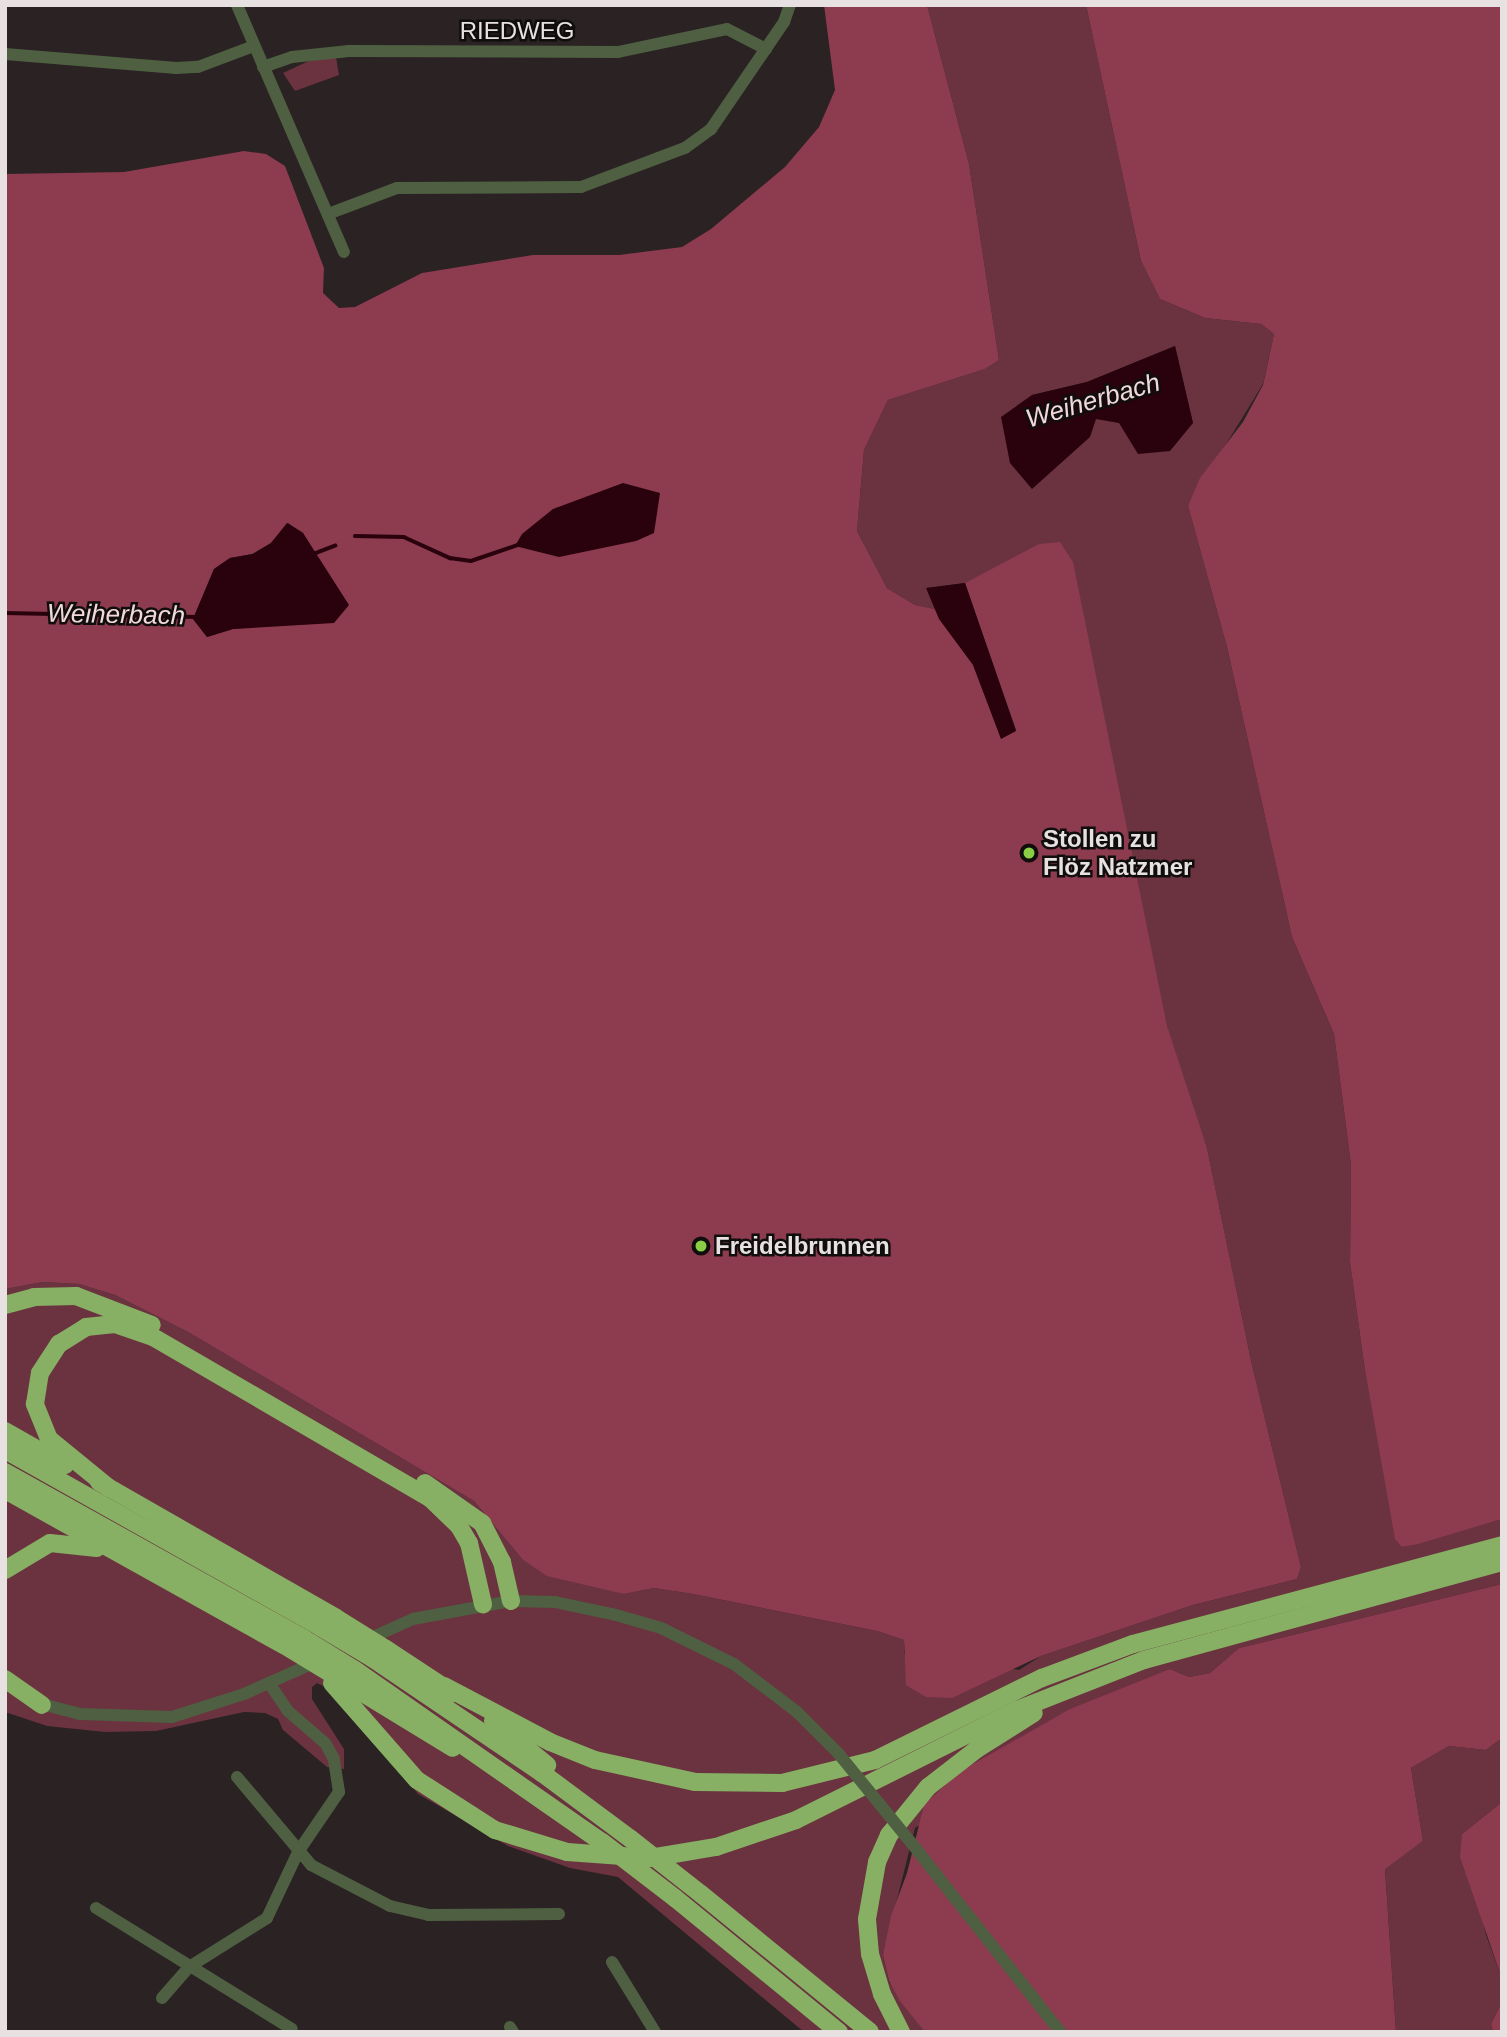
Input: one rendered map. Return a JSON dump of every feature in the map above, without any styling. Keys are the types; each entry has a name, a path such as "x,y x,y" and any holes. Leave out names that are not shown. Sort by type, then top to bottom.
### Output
{"highway":[{"path":"5,1305 56,1295 99,1301 157,1327 308,1414 471,1512 492,1539 512,1601"},
{"path":"109,1488 48,1439 35,1404 40,1373 59,1344 86,1327 115,1324 153,1337 431,1499 459,1526 469,1543 482,1604"},
{"path":"5,1432 109,1488 379,1654 631,1839 870,2032"},
{"path":"5,1450 328,1622"},
{"path":"5,1472 303,1638 342,1677 417,1780 463,1813 535,1845 591,1856 650,1858 716,1847 796,1821 1017,1710 1085,1681 1187,1646 1502,1562"},
{"path":"5,1490 342,1677 530,1790 675,1898 839,2032"},
{"path":"5,1570 33,1549 69,1542 90,1545 151,1572"},
{"path":"379,1654 550,1742 595,1760 695,1782 782,1783 845,1770 874,1759 1042,1678 1133,1644 1502,1545"},
{"path":"5,1679 42,1705"},
{"path":"901,2032 878,1981 867,1919 870,1885 889,1835 909,1806 947,1770 1085,1681"},
{"path":"443,1686 532,1751 601,1816"}],"street":[{"path":"237,5 344,252"},
{"path":"328,214 397,188 581,187 699,141 766,49 790,5"},
{"name":"RIEDWEG","path":"263,67 292,57 349,51 618,52 727,29 766,49"},
{"path":"5,54 176,68 198,66 254,46"},
{"path":"5,1689 42,1705 125,1719 172,1717 269,1683 413,1619 482,1604 512,1601 555,1602 616,1615 698,1644 769,1689 838,1753 1060,2032"},
{"path":"162,1998 189,1967 267,1918 298,1852 333,1802 339,1780 325,1743 288,1711 269,1683"},
{"path":"237,1777 298,1852 324,1875 411,1912 559,1914"},
{"path":"96,1908 292,2029"},
{"path":"612,1962 655,2032"}],"shaded area":[{"path":"824,5 927,5 969,164 999,360 985,369 888,400 864,450 857,531 887,588 915,605 935,609 973,664 1001,738 1016,730 965,583 1039,544 1060,542 1073,562 1167,1026 1207,1148 1252,1365 1301,1567 1297,1579 1193,1605 1041,1656 952,1698 926,1697 906,1685 904,1640 877,1631 693,1594 654,1588 624,1594 547,1576 522,1559 474,1501 188,1332 115,1295 79,1284 43,1282 5,1289 5,174 124,172 244,151 266,154 285,166 324,268 323,293 339,308 355,307 422,273 533,255 619,255 682,247 711,229 785,167 819,127 835,90","holes":["288,523 303,533 315,553 282,624 233,629 207,637 193,619 214,569 230,558 252,554 271,543"]},
{"path":"927,5 1086,5 1141,261 1160,299 1205,318 1261,324 1274,334 1263,384 1188,506 1227,647 1292,937 1334,1034 1351,1165 1350,1262 1364,1364 1402,1547 1502,1519 1502,1584 1239,1648 1210,1673 1189,1677 1170,1669 915,1828 883,1955 889,1982 925,2032 804,2032 618,1877 570,1868 508,1846 418,1794 327,1688 317,1683 312,1687 312,1699 344,1749 344,1769 327,1767 283,1730 278,1719 265,1713 244,1712 156,1731 105,1732 47,1726 5,1712 5,1289 43,1282 79,1284 115,1295 188,1332 474,1501 522,1559 624,1594 654,1588 693,1594 877,1631 904,1640 904,1654 1019,1670 1041,1656 1193,1605 1297,1579 1301,1567 1252,1365 1207,1148 998,569 965,583 927,588 935,609 915,605 887,588 857,531 864,450 888,400 985,369 999,360 969,164","holes":["1175,346 1193,423 1132,440 1119,423 1032,395 1087,382"]},
{"path":"1086,5 1502,5 1502,1519 1418,1544 1402,1547 1395,1539 1364,1364 1350,1262 1351,1165 1334,1034 1292,937 1227,647 1188,506 1200,478 1243,422 1263,385 1274,334 1261,324 1205,318 1160,299 1141,261"},
{"path":"336,57 339,75 295,91 283,73 315,58"},
{"path":"1502,1584 1502,1738 1486,1750 1449,1746 1411,1768 1423,1841 1385,1869 1396,2032 925,2032 900,2001 889,1981 883,1955 891,1916 907,1873 924,1805 959,1772 1070,1709 1170,1669 1189,1677 1210,1673 1239,1648"},
{"path":"1502,1738 1502,1802 1462,1834 1486,1935 1500,1973 1501,2004 1491,2024 1493,2032 1396,2032 1385,1868 1423,1841 1411,1768 1449,1746 1486,1750"},
{"path":"1502,1802 1502,2032 1493,2032 1491,2024 1501,2004 1500,1973 1460,1857 1462,1834"}],"water":[{"path":"1175,346 1193,423 1170,451 1138,454 1119,423 1096,419 1090,437 1032,489 1010,463 1001,417 1032,395 1087,382"},
{"path":"623,483 660,493 654,533 636,541 559,557 515,546 522,534 553,509"},
{"path":"287,523 303,533 349,605 334,623 233,629 207,637 193,619 214,569 230,558 253,554 271,543"},
{"path":"965,583 1016,731 1001,739 973,665 939,619 926,588"}],"waterway":[{"name":"Weiherbach","path":"355,536 404,537 450,558 471,561 518,545"},
{"name":"Weiherbach","path":"311,555 335,546"},
{"name":"Weiherbach","path":"5,613 197,617"}],"place":[{"name":"Stollen zu Flöz Natzmer","path":"1029,853"},
{"name":"Freidelbrunnen","path":"701,1246"}]}
